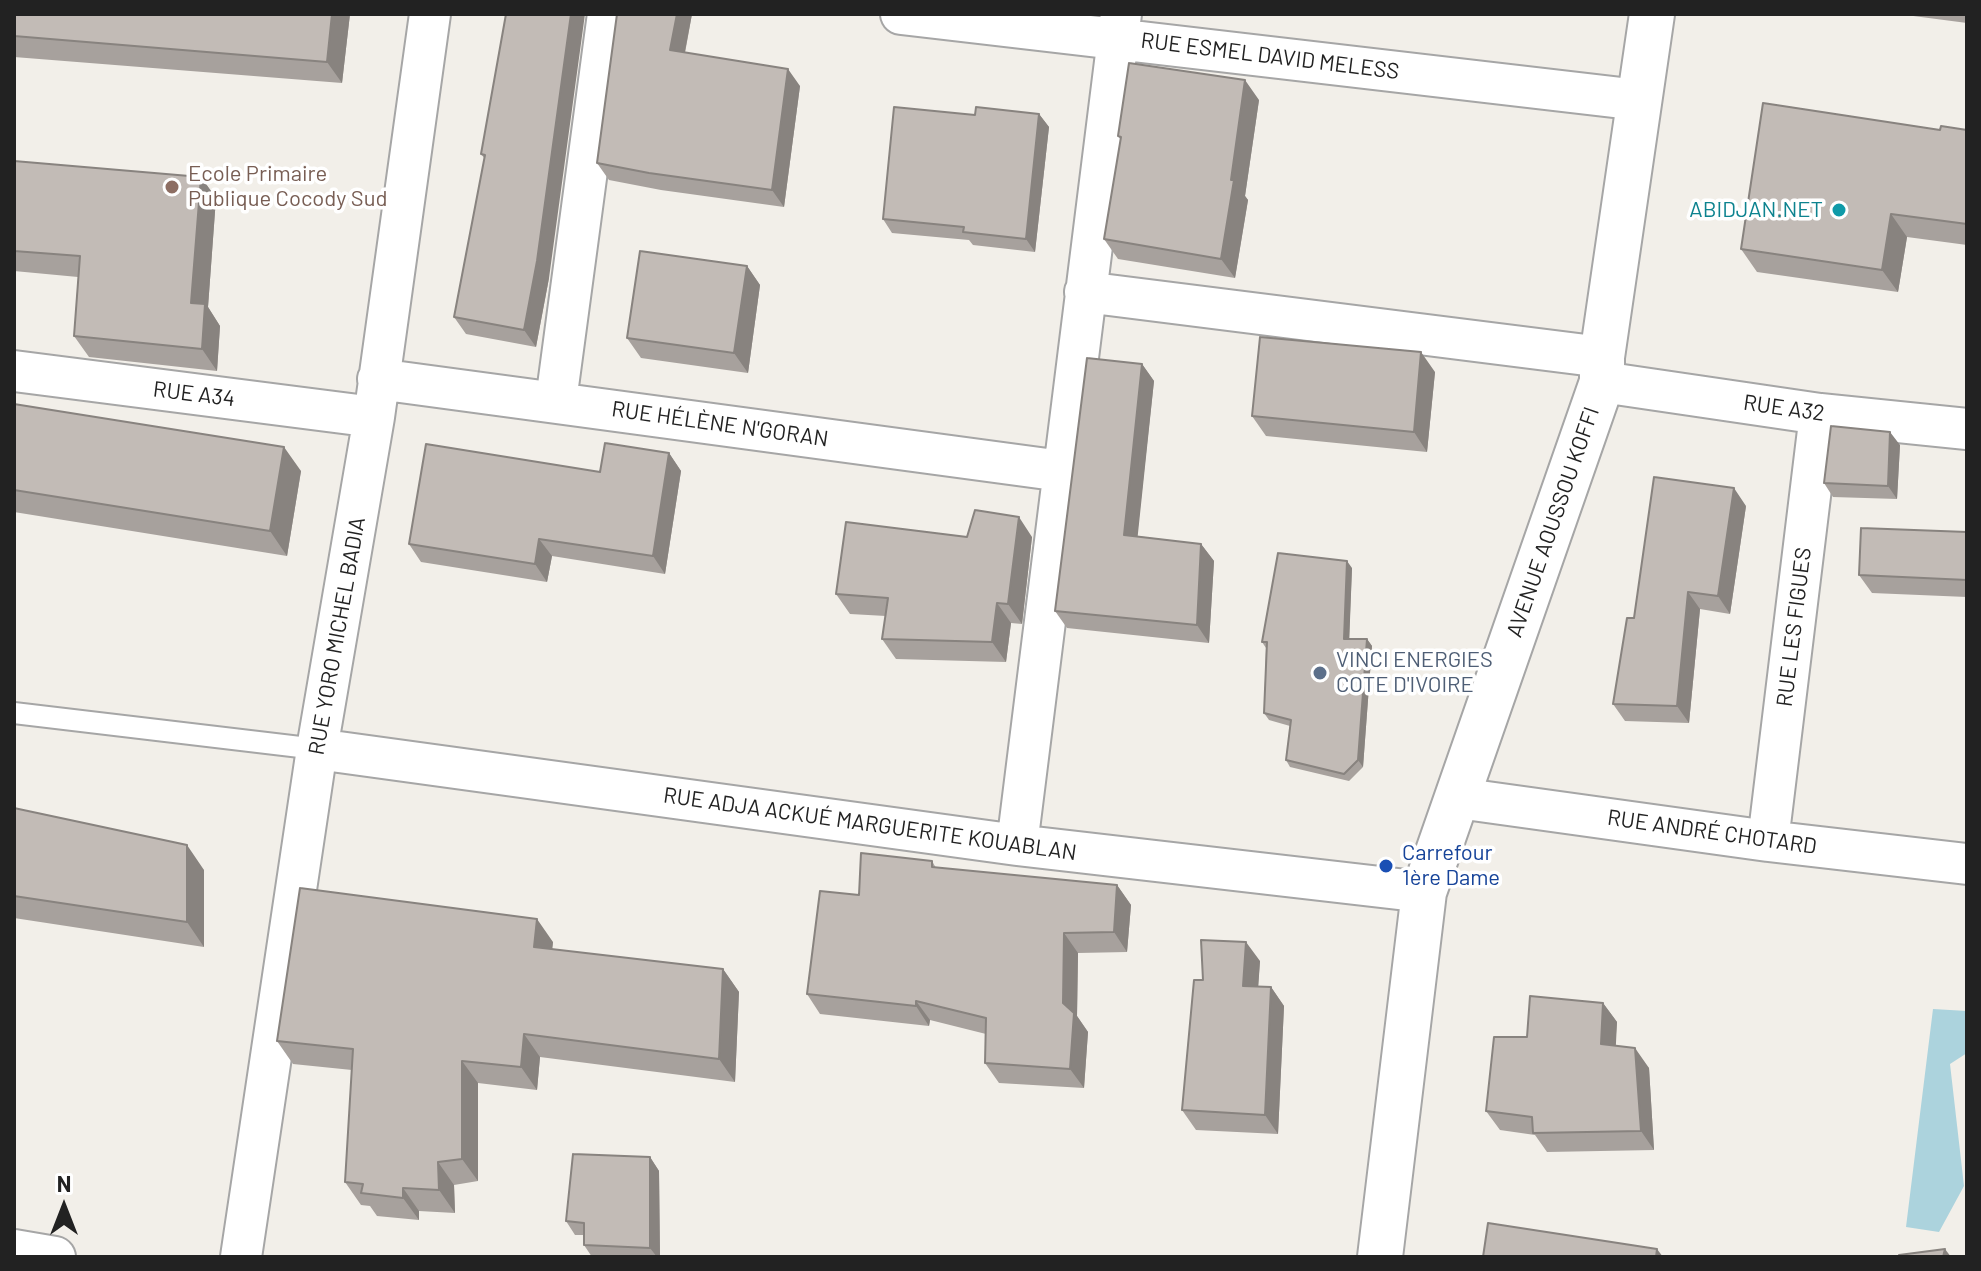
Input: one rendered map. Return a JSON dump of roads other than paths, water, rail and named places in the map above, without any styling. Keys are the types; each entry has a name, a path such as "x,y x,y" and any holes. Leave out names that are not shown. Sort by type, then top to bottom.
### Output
{"street":[{"name":"RUE YORO MICHEL BADIA","path":"241,1257 317,749 376,398 430,14"},
{"path":"556,401 608,14"},
{"name":"RUE ESMEL DAVID MELESS","path":"901,14 1120,26 1639,100"},
{"name":"AVENUE AOUSSOU KOFFI","path":"1380,1257 1424,892 1602,369 1652,14"},
{"path":"1017,845 1120,26"},
{"name":"RUE A32","path":"1085,292 1602,369 1820,414 1967,429"},
{"name":"RUE A34","path":"14,371 376,398"},
{"name":"RUE HÉLÈNE N'GORAN","path":"376,398 556,401 1062,471"},
{"name":"RUE LES FIGUES","path":"1768,841 1820,414"},
{"name":"RUE ADJA ACKUÉ MARGUERITE KOUABLAN","path":"317,749 1017,845 1424,892"},
{"name":"RUE ANDRÉ CHOTARD","path":"1458,798 1768,841 1967,864"},
{"path":"14,1250 55,1257"}],"lane":[{"path":"14,713 317,749"}],"water":[{"path":"1933,1009 1967,1011 1967,1053 1950,1064 1964,1186 1939,1232 1906,1227"}],"place":[{"name":"Ecole Primaire Publique Cocody Sud","path":"172,187"},
{"name":"ABIDJAN.NET","path":"1839,210"},
{"name":"VINCI ENERGIES COTE D'IVOIRE","path":"1320,673"},
{"name":"Carrefour 1ère Dame","path":"1386,866"}]}
